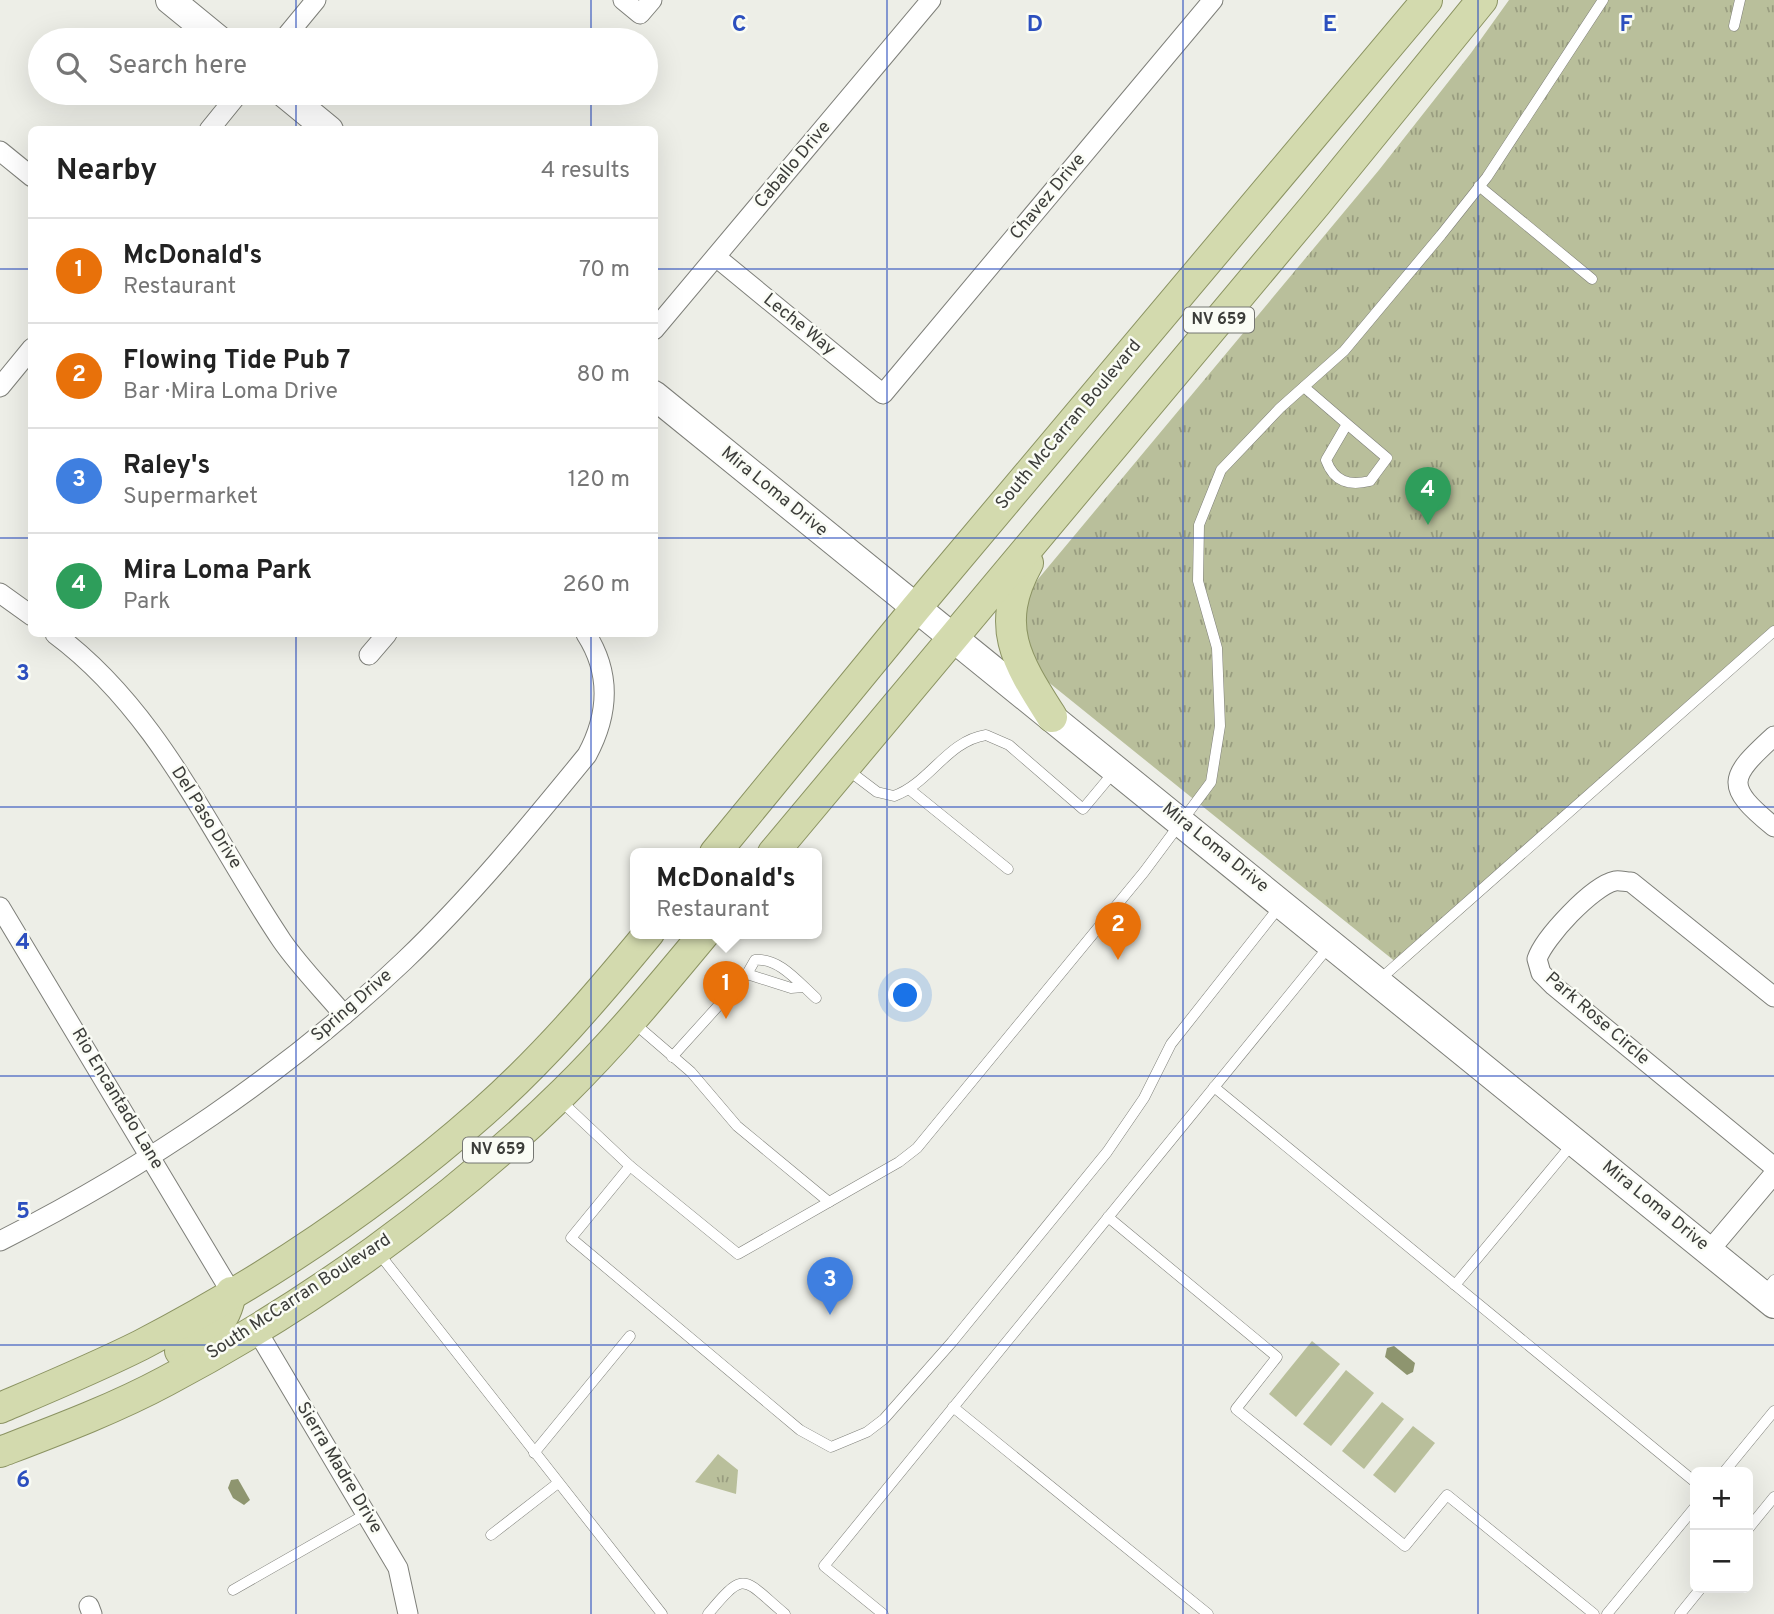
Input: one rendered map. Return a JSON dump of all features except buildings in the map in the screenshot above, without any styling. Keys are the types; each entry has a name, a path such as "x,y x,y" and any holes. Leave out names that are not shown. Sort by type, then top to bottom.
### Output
{"main road":[{"path":"170,0 204,28"},
{"name":"South McCarran Boulevard","path":"719,848 916,608 1427,0"},
{"name":"NV 659","path":"777,848 1482,0"},
{"path":"299,105 324,126"},
{"name":"Mira Loma Drive","path":"658,398 1709,1251 1770,1293"},
{"path":"1052,716 1017,659 1010,619 1022,575 1054,516"},
{"name":"NV 659","path":"0,1408 141,1345 318,1240 411,1173 471,1122 551,1046 644,939"},
{"name":"South McCarran Boulevard","path":"0,1452 165,1382 256,1329 376,1250 470,1175 558,1098 631,1021 700,939"},
{"path":"256,1329 260,1309 273,1292 388,1208 465,1144 471,1122"},
{"path":"0,1434 127,1379 187,1348 214,1329 228,1314 231,1292"}],"street":[{"path":"293,28 316,0"},
{"path":"623,0 646,7"},
{"name":"Caballo Drive","path":"658,325 931,0"},
{"name":"Chavez Drive","path":"883,394 1213,0"},
{"path":"212,126 229,105"},
{"path":"0,151 28,174"},
{"name":"Leche Way","path":"716,257 883,394"},
{"path":"0,387 28,353"},
{"path":"0,593 28,613"},
{"name":"Del Paso Drive","path":"59,637 106,676 160,742 284,943 344,1015"},
{"path":"369,655 384,637"},
{"name":"Spring Drive","path":"0,1241 151,1154 229,1104 344,1015 461,903 587,755 604,715 604,679 597,653 588,637"},
{"path":"1774,736 1748,760 1737,783 1740,796 1749,807 1774,827"},
{"name":"Park Rose Circle","path":"1774,997 1631,882 1614,881 1600,889 1550,935 1537,959 1541,973 1554,986 1774,1167"},
{"name":"Rio Encantado Lane","path":"0,907 151,1154 231,1292"},
{"path":"1709,1251 1774,1174"},
{"name":"Sierra Madre Drive","path":"256,1329 398,1569 408,1614"}],"lane":[{"path":"558,1098 630,1166 738,1254 899,1162 935,1128 1211,782 1220,726 1217,648 1198,581 1199,525 1221,470 1344,351 1479,187 1603,0"},
{"path":"1734,26 1740,0"},
{"path":"1479,187 1592,279"},
{"path":"1304,387 1387,458 1370,481 1346,483 1331,473 1326,460 1347,424"},
{"path":"1377,981 1774,631"},
{"path":"845,767 868,787 887,796 909,789 960,743 986,735 1009,745 1083,809 1117,768"},
{"path":"909,789 1008,869"},
{"path":"630,1166 570,1238 800,1430 831,1447 867,1432 884,1419 952,1342 1107,1152 1144,1098 1171,1044 1283,903"},
{"path":"883,1614 824,1566 1331,944"},
{"path":"673,1057 747,974 755,960 767,959 816,998"},
{"path":"747,974 791,988 803,987"},
{"path":"631,1021 704,1086 737,1126 829,1202"},
{"path":"1214,1087 1690,1478"},
{"path":"1455,1285 1575,1141"},
{"path":"1108,1217 1277,1357 1236,1409 1405,1546 1447,1495 1594,1614"},
{"path":"376,1250 414,1302 662,1614"},
{"path":"534,1453 630,1336"},
{"path":"953,1407 1209,1614"},
{"path":"1728,1467 1774,1410"},
{"path":"491,1535 558,1483"},
{"path":"1753,1523 1774,1497"},
{"path":"1607,1614 1690,1513"},
{"path":"233,1590 367,1514"},
{"path":"708,1614 732,1585 742,1583 753,1587 785,1614"},
{"path":"1680,1614 1697,1593"}],"green space":[{"path":"1509,0 1774,0 1774,636 1402,967 1047,681 1029,663 1023,604 1029,590 1379,170"},
{"path":"1312,1341 1340,1364 1296,1417 1269,1394"},
{"path":"1346,1370 1374,1393 1331,1446 1303,1424"},
{"path":"1382,1402 1404,1419 1364,1469 1342,1451"},
{"path":"1413,1426 1435,1443 1395,1493 1373,1475"},
{"path":"718,1454 738,1470 736,1494 695,1482"}],"shaded area":[{"path":"1394,1346 1415,1363 1413,1372 1407,1375 1385,1357 1387,1348"},
{"path":"238,1479 250,1500 244,1505 233,1498 228,1488 231,1480"}],"place":[{"name":"Mira Loma Park","path":"1428,525"},
{"name":"Flowing Tide Pub 7","path":"1118,960"},
{"name":"McDonald's","path":"726,1019"},
{"name":"Raley's","path":"830,1315"}]}
